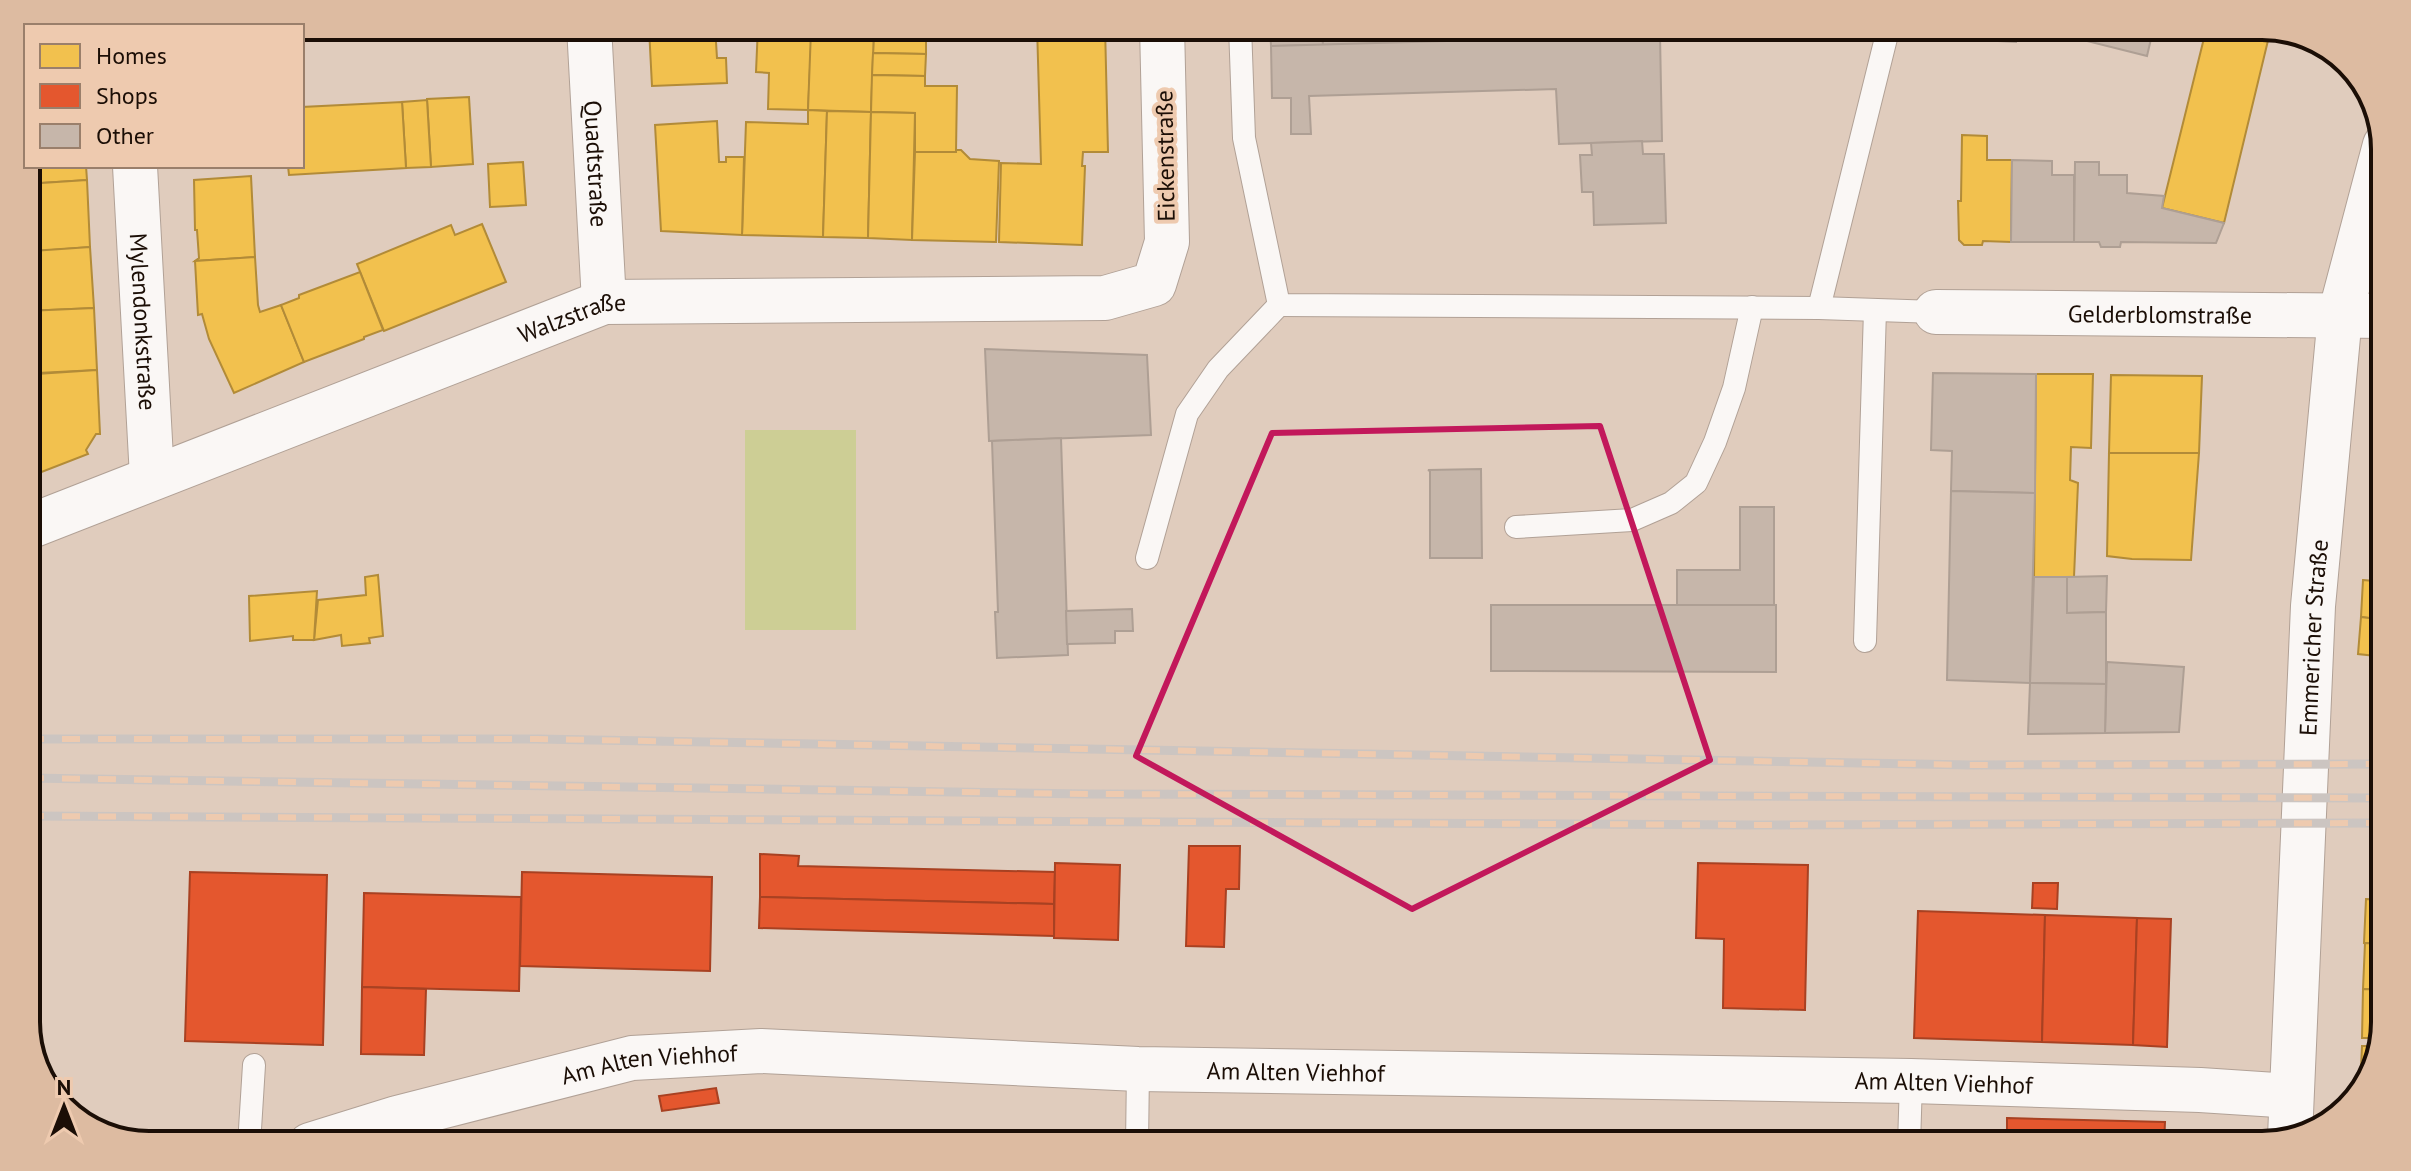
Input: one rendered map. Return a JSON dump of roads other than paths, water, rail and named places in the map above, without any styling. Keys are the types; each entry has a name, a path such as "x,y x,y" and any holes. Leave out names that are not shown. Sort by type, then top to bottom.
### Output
{"street":[{"name":"Quadtstraße","path":"590,40 604,302"},
{"name":"Eickenstraße","path":"1154,284 1167,242 1162,40"},
{"name":"Mylendonkstraße","path":"135,168 152,477"},
{"name":"Emmericher Straße","path":"2290,1116 2313,606 2340,315 2371,198"},
{"name":"Walzstraße","path":"40,522 604,302 1105,298 1154,284"},
{"name":"Gelderblomstraße","path":"1936,312 2371,316"},
{"name":"Am Alten Viehhof","path":"355,1131 632,1058 761,1051 1138,1069 1911,1081 2200,1090 2290,1116"}],"lane":[{"path":"1240,40 1244,138 1279,305"},
{"path":"1819,308 1886,40"},
{"path":"1147,558 1187,414 1218,369 1279,305 1752,307 1936,312"},
{"path":"1516,527 1632,520 1671,503 1696,483 1715,442 1734,388 1752,307"},
{"path":"1865,641 1875,310"},
{"path":"250,1131 254,1065"},
{"path":"1137,1131 1138,1069"},
{"path":"1909,1131 1911,1081"}],"railway":[{"path":"40,739 537,739 1971,765 2371,764"},
{"path":"40,778 1088,794 2371,798"},
{"path":"40,816 1752,825 2371,823"}]}
